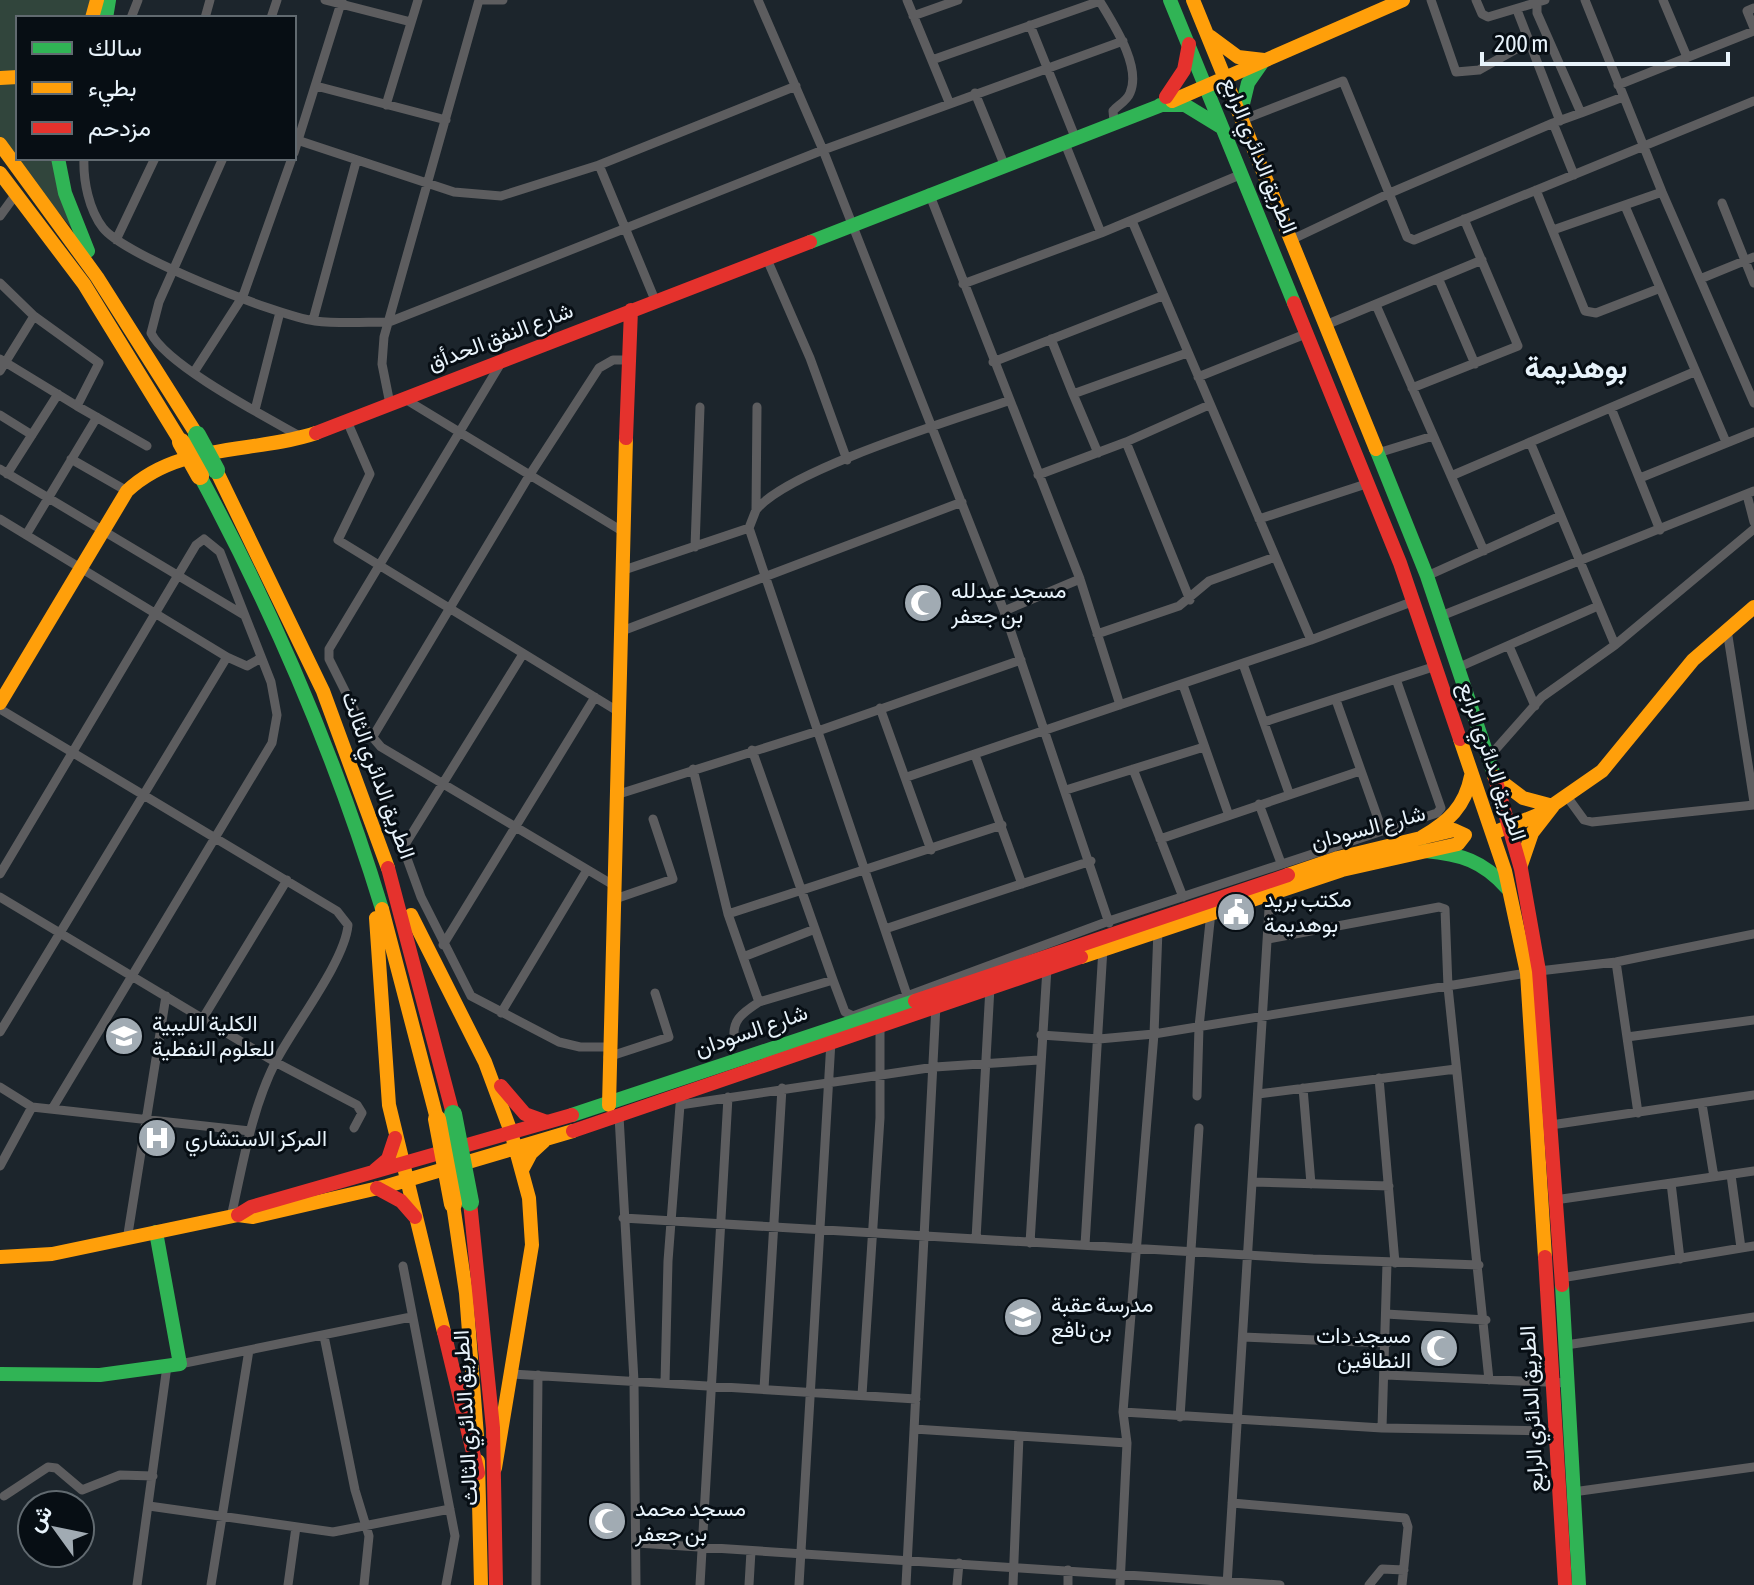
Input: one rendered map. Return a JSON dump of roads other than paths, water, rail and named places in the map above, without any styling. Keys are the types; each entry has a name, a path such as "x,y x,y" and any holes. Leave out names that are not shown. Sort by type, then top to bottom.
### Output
{"main road":[{"name":"الطريق الدائري الرابع","path":"1170,0 1369,483 1414,601 1471,772 1521,869 1551,1125 1566,1345 1556,1431 1565,1585"},
{"name":"الطريق الدائري الرابع","path":"1193,0 1206,31 1231,74 1242,118 1328,324 1427,576 1494,776 1511,892 1533,972 1560,1383 1573,1492 1579,1585"},
{"name":"شارع النفق الحدأق","path":"0,706 79,568 127,491 146,471 176,459 303,438 1117,120 1403,0"},
{"path":"1206,31 1226,51 1250,60 1264,60"},
{"path":"1189,44 1184,70 1163,101 1197,110 1224,130"},
{"path":"1242,118 1248,83 1264,60"},
{"path":"0,144 97,277 208,473"},
{"path":"58,160 71,214 97,277"},
{"path":"0,173 84,284 189,438"},
{"path":"614,1110 608,1052 619,794 621,571 631,310"},
{"path":"1339,408 1358,400"},
{"name":"الطريق الدائري الثالث","path":"208,473 315,673 394,888 427,1000 462,1203 479,1265 486,1471 496,1585"},
{"name":"الطريق الدائري الثالث","path":"208,473 240,551 316,714 445,1116"},
{"path":"1501,830 1560,802 1602,771 1693,660 1754,607"},
{"path":"1424,844 1459,812 1469,791 1471,772"},
{"path":"1494,776 1513,792 1560,802"},
{"path":"1521,869 1532,833 1560,802"},
{"path":"1424,844 1470,855 1494,872 1511,892"},
{"name":"شارع السودان","path":"742,1057 831,1041 1047,968 1110,936 1158,930 1424,844"},
{"name":"شارع السودان","path":"614,1110 674,1088 742,1057 908,998 1110,936 1338,858 1424,844"},
{"path":"394,888 485,1062 514,1140 529,1198 532,1245 512,1374 486,1471"},
{"path":"374,892 386,1065 395,1131 486,1471"},
{"path":"485,1062 518,1108 547,1122"},
{"path":"0,1257 52,1254 127,1240 235,1216 251,1207 376,1179 407,1180 514,1140 547,1122 614,1110"},
{"path":"522,1170 531,1153 544,1141 614,1110"},
{"path":"376,1179 392,1152 395,1131"},
{"path":"376,1179 402,1161 514,1140 544,1141"},
{"path":"376,1179 416,1218"},
{"path":"0,1374 100,1375 174,1365 156,1232"},
{"name":"الطريق الدائري الثالث","path":"481,1585 486,1471"}],"street":[{"path":"325,0 411,22"},
{"path":"386,105 418,0"},
{"path":"503,0 479,0 382,352 398,402 459,433 622,531"},
{"path":"758,0 823,150 850,224 934,427 1004,611 1091,861 1110,936 1099,1039 1085,1245"},
{"path":"907,0 949,102"},
{"path":"913,16 958,0"},
{"path":"932,60 1099,0 1123,41 1132,87 1125,101 1113,111 1117,120"},
{"path":"1431,0 1456,72 1479,70 1529,42"},
{"path":"1476,0 1482,14 1488,17 1541,2"},
{"path":"1585,0 1662,192 1754,403"},
{"path":"1663,0 1687,57"},
{"path":"1618,85 1754,29 1750,10 1742,0"},
{"path":"341,2 296,140 426,184 478,197 501,196 599,165 796,86"},
{"path":"1541,2 1537,13 1581,113"},
{"path":"1517,10 1574,175"},
{"path":"1030,25 1101,233"},
{"path":"84,160 85,177 95,214 116,240 174,270 280,312 313,320 389,322 823,150 1046,66 1123,41"},
{"path":"1242,118 1343,81 1409,240 1754,101"},
{"path":"316,86 446,120"},
{"path":"975,93 1004,164"},
{"path":"1293,239 1390,193 1623,97"},
{"path":"116,240 154,160"},
{"path":"222,160 154,316 151,333 161,347 194,372 303,438"},
{"path":"194,372 243,296 291,160"},
{"path":"313,320 356,162"},
{"path":"599,165 655,300"},
{"path":"963,284 1132,221 1242,174"},
{"path":"1536,190 1589,314 1658,289"},
{"path":"1553,230 1662,192"},
{"path":"929,193 1080,579 1120,705"},
{"path":"0,216 16,194"},
{"path":"1722,203 1743,262 1754,283"},
{"path":"1625,206 1726,442"},
{"path":"1412,388 1518,346 1464,219"},
{"path":"1132,221 1311,640"},
{"path":"766,257 810,358 847,460"},
{"path":"1700,279 1754,257"},
{"path":"1328,324 1482,260"},
{"path":"1439,280 1475,364"},
{"path":"0,283 34,316 99,363 77,406"},
{"path":"993,362 1162,296"},
{"path":"1376,305 1484,551"},
{"path":"255,410 280,312"},
{"path":"34,316 2,364 147,446"},
{"path":"1198,377 1308,333"},
{"path":"1051,339 1098,453"},
{"path":"1073,394 1187,353"},
{"path":"503,360 328,654 354,711 372,738 442,785 587,870 615,892 673,879 653,819"},
{"path":"372,738 529,476 599,368 613,360 628,360"},
{"path":"1451,476 1694,372"},
{"path":"1743,379 1754,373"},
{"path":"58,394 4,472 244,615"},
{"path":"756,510 774,492 847,460 1008,401"},
{"path":"1038,475 1126,442 1209,405"},
{"path":"695,547 700,407"},
{"path":"752,750 845,1012 853,1016 908,998 763,579 749,528 756,510 757,407"},
{"path":"1611,408 1660,530"},
{"path":"0,415 32,435"},
{"path":"26,535 97,417"},
{"path":"347,421 370,474 338,540 619,712"},
{"path":"1640,478 1754,432"},
{"path":"1378,453 1433,436"},
{"path":"1126,442 1190,600"},
{"path":"1530,442 1615,645"},
{"path":"71,459 127,491"},
{"path":"1259,519 1369,483"},
{"path":"1441,616 1750,493 1754,522"},
{"path":"622,631 962,502"},
{"path":"1427,576 1560,516"},
{"path":"2,524 26,535 227,657 247,666 261,658"},
{"path":"621,571 749,528"},
{"path":"1488,758 1535,706 1615,645 1754,529"},
{"path":"0,874 196,545 204,539 209,541 220,552 276,697 276,728 272,743 52,1109"},
{"path":"1097,634 1190,600 1209,581 1275,557"},
{"path":"1004,611 1080,579"},
{"path":"907,777 1183,685 1414,601"},
{"path":"1457,668 1598,606"},
{"path":"1560,802 1584,820 1592,822 1754,803 1727,630"},
{"path":"1509,646 1535,706"},
{"path":"523,654 405,848 421,897 471,996 559,1042 608,1052 669,1037 655,993"},
{"path":"0,1032 227,657"},
{"path":"619,794 818,731 1021,660"},
{"path":"1243,664 1289,793"},
{"path":"1264,722 1436,666"},
{"path":"1110,936 1183,897 1437,813 1441,808 1396,679"},
{"path":"1183,685 1228,813"},
{"path":"443,945 595,697"},
{"path":"1336,700 1382,830"},
{"path":"0,706 337,911 348,925 342,947 275,1062 250,1131 235,1216"},
{"path":"880,708 931,850"},
{"path":"1066,790 1204,747"},
{"path":"975,755 1022,884"},
{"path":"693,769 728,914 759,1002"},
{"path":"1133,769 1183,897"},
{"path":"1160,839 1228,813 1360,771"},
{"path":"1259,804 1281,863"},
{"path":"728,914 1002,825"},
{"path":"885,929 1091,861"},
{"path":"501,1013 587,870"},
{"path":"203,1018 287,880"},
{"path":"1227,1584 1270,893"},
{"path":"0,897 275,1062 362,1109 354,1128"},
{"path":"1268,939 1443,908 1456,1069 1486,1320 1489,1380"},
{"path":"1197,1096 1199,1027 1211,912"},
{"path":"743,957 815,929"},
{"path":"1121,1580 1127,1443 1123,1412 1154,1034 1158,930"},
{"path":"1041,1035 1099,1039 1154,1034 1533,972 1616,962 1754,934"},
{"path":"1616,962 1638,1113"},
{"path":"1030,1243 1047,968"},
{"path":"742,1057 734,1024 738,1017 759,1002 833,980"},
{"path":"976,1239 990,987"},
{"path":"127,1240 144,1118 166,996"},
{"path":"906,1585 927,1235 936,1005"},
{"path":"1627,1037 1754,1020"},
{"path":"862,1395 882,1075 880,1024"},
{"path":"799,1585 831,1041"},
{"path":"665,1383 671,1221 680,1105 935,1067 986,1061 1039,1060"},
{"path":"1258,1094 1456,1069"},
{"path":"1379,1078 1389,1186 1391,1263 1382,1428"},
{"path":"0,1087 32,1107 250,1131"},
{"path":"764,1389 782,1088"},
{"path":"1303,1088 1311,1184"},
{"path":"1551,1125 1754,1095"},
{"path":"700,1585 728,1097"},
{"path":"1702,1104 1714,1177"},
{"path":"0,1166 32,1107"},
{"path":"614,1110 634,1381 636,1585"},
{"path":"1180,1417 1199,1128"},
{"path":"1555,1200 1754,1171"},
{"path":"1731,1175 1741,1248"},
{"path":"1252,1182 1389,1186"},
{"path":"1671,1183 1680,1259"},
{"path":"623,1218 1391,1263 1479,1265"},
{"path":"1561,1278 1754,1246"},
{"path":"403,1266 455,1536 446,1585"},
{"path":"1386,1314 1486,1320"},
{"path":"137,1585 174,1365 411,1317"},
{"path":"1566,1345 1754,1317"},
{"path":"324,1336 369,1549 364,1585"},
{"path":"1243,1337 1387,1343"},
{"path":"211,1585 249,1350"},
{"path":"512,1374 916,1399"},
{"path":"536,1585 538,1375"},
{"path":"1386,1375 1560,1383"},
{"path":"1123,1412 1382,1428 1556,1431"},
{"path":"914,1429 1127,1443"},
{"path":"1013,1585 1019,1436"},
{"path":"4,1496 48,1467 56,1468 78,1488 86,1490 120,1475 153,1476"},
{"path":"1573,1492 1754,1467"},
{"path":"1232,1503 1399,1516 1408,1527 1402,1585"},
{"path":"149,1506 333,1532 450,1509"},
{"path":"288,1585 296,1527"},
{"path":"637,1543 1068,1570 1121,1580 1280,1585"},
{"path":"749,1585 751,1551"},
{"path":"957,1585 959,1563"},
{"path":"1369,1585 1382,1569 1404,1570"},
{"path":"1068,1570 1068,1585"}],"place":[{"name":"مسجد عبدلله بن جعفر","path":"923,603"},
{"name":"مكتب بريد بوهديمة","path":"1236,912"},
{"name":"الكلية الليبية للعلوم النفطية","path":"124,1036"},
{"name":"المركز الاستشاري","path":"157,1138"},
{"name":"مدرسة عقبة بن نافع","path":"1023,1317"},
{"name":"مسجد دات النطاقين","path":"1439,1348"},
{"name":"مسجد محمد بن جعفر","path":"607,1521"}],"district":[{"name":"بوهديمة","path":"1576,368"}]}
